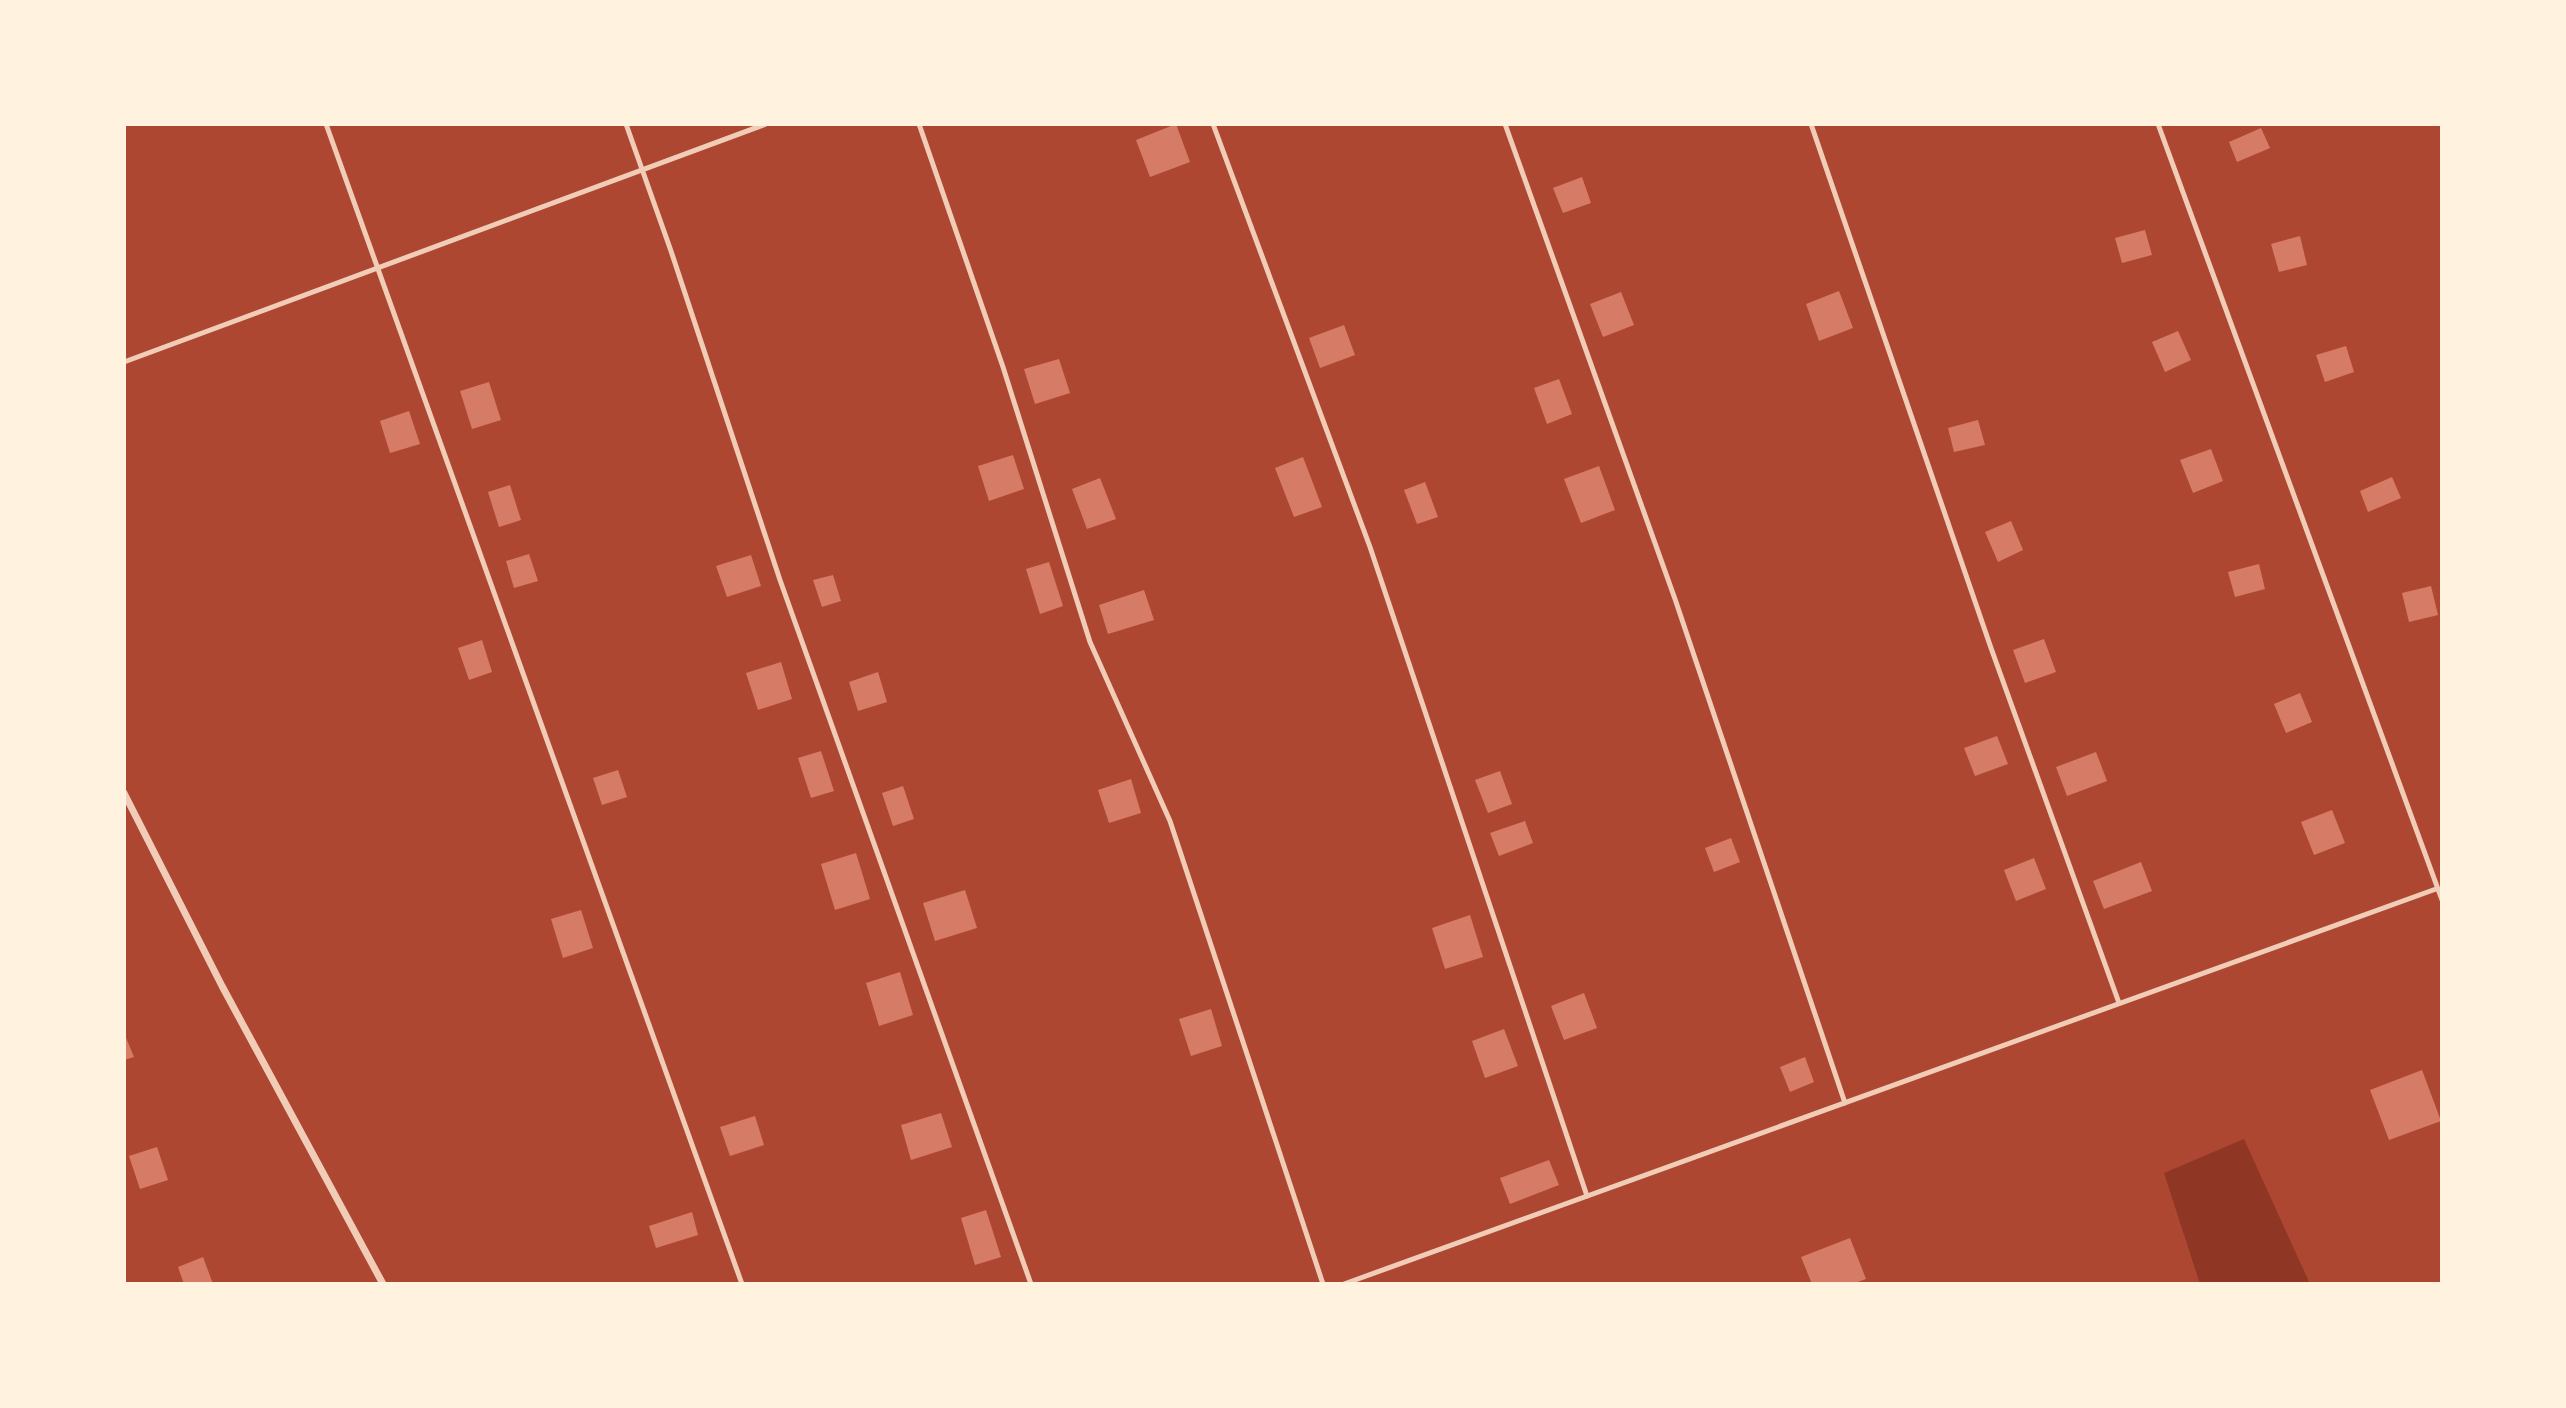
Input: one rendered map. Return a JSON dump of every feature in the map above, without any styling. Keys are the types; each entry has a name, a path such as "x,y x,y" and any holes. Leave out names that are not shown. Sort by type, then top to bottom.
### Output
{"street":[{"path":"124,793 222,986 383,1284"}],"lane":[{"path":"326,124 742,1284"},
{"path":"626,124 780,580 1031,1284"},
{"path":"124,362 766,124"},
{"path":"919,124 1003,367 1090,642 1170,821 1323,1284"},
{"path":"1213,124 1370,547 1587,1196"},
{"path":"1505,124 1675,599 1845,1102"},
{"path":"1811,124 1991,648 2119,1003"},
{"path":"2158,124 2442,900"},
{"path":"1344,1284 2436,889"}],"shaded area":[{"path":"124,124 2442,124 2442,1284 124,1284"},
{"path":"2244,1139 2310,1284 2200,1284 2164,1173"}],"building":[{"path":"1176,124 1190,162 1150,177 1136,140"},
{"path":"2261,128 2270,148 2237,162 2229,142"},
{"path":"1582,177 1591,203 1563,213 1553,188"},
{"path":"2145,230 2152,255 2122,263 2115,238"},
{"path":"2300,236 2307,265 2279,272 2271,244"},
{"path":"1839,291 1853,328 1819,341 1806,304"},
{"path":"1621,292 1634,325 1603,337 1590,304"},
{"path":"1344,325 1355,355 1320,368 1309,338"},
{"path":"2178,331 2191,360 2165,372 2152,342"},
{"path":"2346,346 2354,372 2325,382 2316,355"},
{"path":"1059,359 1070,393 1035,404 1024,369"},
{"path":"1559,379 1572,414 1547,424 1534,388"},
{"path":"489,382 501,420 472,429 460,391"},
{"path":"409,411 420,444 390,453 380,421"},
{"path":"1978,420 1985,445 1954,452 1948,428"},
{"path":"2211,449 2223,481 2193,493 2180,460"},
{"path":"1013,455 1024,489 989,501 978,466"},
{"path":"1303,457 1322,507 1294,517 1275,468"},
{"path":"1599,466 1615,510 1581,523 1564,479"},
{"path":"2392,477 2401,498 2368,512 2360,491"},
{"path":"1100,478 1116,519 1087,529 1072,489"},
{"path":"1425,482 1438,517 1417,524 1404,490"},
{"path":"510,485 521,520 499,527 488,492"},
{"path":"2011,521 2023,550 1998,562 1985,532"},
{"path":"529,554 538,581 514,588 506,561"},
{"path":"751,555 761,586 727,597 716,566"},
{"path":"1049,562 1063,606 1040,614 1026,569"},
{"path":"2259,564 2265,589 2235,597 2228,572"},
{"path":"833,575 841,601 822,607 813,580"},
{"path":"2431,586 2438,615 2409,622 2402,593"},
{"path":"1144,590 1154,620 1108,634 1099,605"},
{"path":"2044,639 2056,672 2025,683 2013,650"},
{"path":"482,640 492,672 469,680 458,648"},
{"path":"781,662 792,699 758,710 746,673"},
{"path":"878,672 887,702 858,711 849,682"},
{"path":"2300,693 2312,722 2286,733 2274,704"},
{"path":"1997,736 2008,764 1975,776 1964,748"},
{"path":"821,751 834,791 811,798 798,758"},
{"path":"2096,752 2107,781 2067,796 2056,767"},
{"path":"618,770 627,797 602,805 593,778"},
{"path":"1500,771 1512,804 1488,813 1475,780"},
{"path":"1131,779 1141,813 1109,823 1098,790"},
{"path":"903,786 914,819 893,826 882,793"},
{"path":"2332,810 2345,843 2314,855 2301,822"},
{"path":"1525,821 1533,843 1499,856 1490,833"},
{"path":"1731,838 1740,862 1714,872 1705,848"},
{"path":"856,853 870,899 835,910 821,864"},
{"path":"2034,858 2046,889 2016,901 2004,870"},
{"path":"2141,862 2152,891 2104,909 2093,881"},
{"path":"965,890 977,928 935,941 923,903"},
{"path":"581,910 593,948 563,958 551,919"},
{"path":"1470,915 1483,957 1445,969 1432,928"},
{"path":"900,972 913,1015 879,1026 866,983"},
{"path":"1584,993 1597,1028 1564,1040 1551,1006"},
{"path":"1211,1009 1222,1046 1191,1056 1179,1019"},
{"path":"1504,1029 1518,1066 1485,1078 1472,1041"},
{"path":"124,1033 134,1057 124,1060"},
{"path":"1805,1057 1814,1082 1790,1092 1780,1067"},
{"path":"2422,1070 2441,1121 2389,1140 2370,1090"},
{"path":"941,1113 952,1147 911,1160 901,1125"},
{"path":"755,1116 764,1145 730,1156 720,1127"},
{"path":"157,1147 168,1180 140,1189 129,1156"},
{"path":"1549,1160 1559,1185 1510,1204 1500,1178"},
{"path":"986,1210 1001,1257 975,1265 961,1218"},
{"path":"692,1212 698,1235 656,1248 649,1226"},
{"path":"1850,1238 1866,1279 1852,1284 1812,1284 1801,1257"},
{"path":"203,1257 213,1284 184,1284 178,1267"}]}
